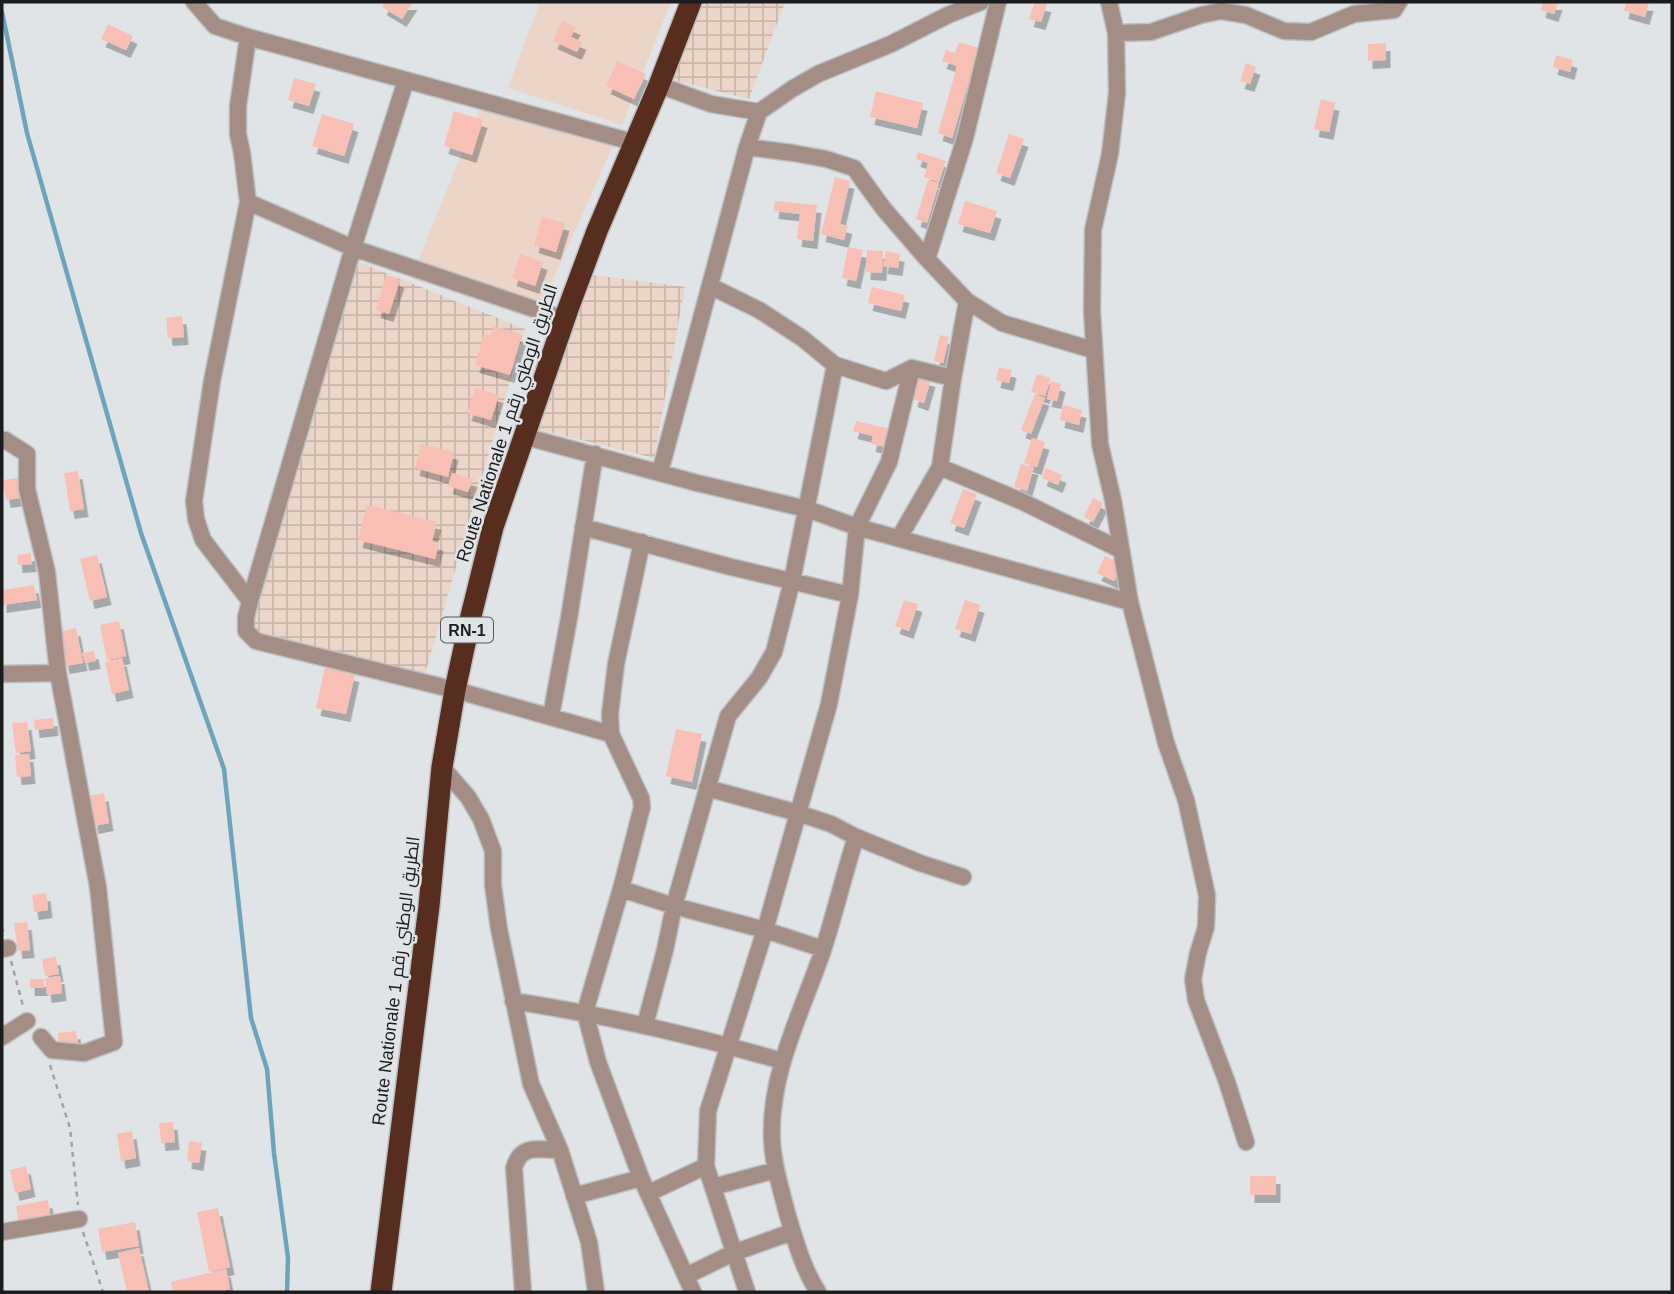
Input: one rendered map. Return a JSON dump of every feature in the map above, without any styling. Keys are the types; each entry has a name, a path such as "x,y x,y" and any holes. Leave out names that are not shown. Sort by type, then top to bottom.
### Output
{"highway":[{"name":"Route Nationale الطريق الوطني رقم 1","path":"380,1292 429,906 442,767 470,620 493,527 564,319 691,2"}],"street":[{"path":"194,2 215,26 248,37 636,142"},
{"path":"660,472 759,112 818,74 981,2"},
{"path":"927,259 965,138 998,2"},
{"path":"1110,2 1116,33 1117,93 1110,154 1093,230 1093,350 1100,444 1113,500 1130,601 1166,743 1186,800 1207,895 1206,927 1193,979 1196,1000 1246,1142"},
{"path":"1116,33 1151,32 1221,11 1246,15 1284,31 1311,32 1354,14 1394,10 1399,2"},
{"path":"248,37 238,106 238,134 248,202 212,381 194,501 203,540 250,601"},
{"path":"406,80 353,247 250,601 246,631 256,641 455,690 611,734"},
{"path":"659,85 712,104 759,112"},
{"path":"747,148 826,159 854,168 883,208 967,301 1002,323 1093,350"},
{"path":"248,202 353,247 564,319"},
{"path":"710,286 759,310 802,338 835,365 886,381 912,368 953,377"},
{"path":"899,538 940,467 967,301"},
{"path":"645,1024 674,906 729,716 759,678 774,652 792,581 835,365"},
{"path":"747,1292 706,1166 708,1111 765,930 829,704 850,595 857,527 889,462 912,368"},
{"path":"523,436 807,509 857,527 1130,601"},
{"path":"2,440 27,454 27,489 47,572 58,673 99,887 114,1042 84,1053 52,1050 41,1037"},
{"path":"551,716 595,454"},
{"path":"940,467 1021,501 1121,550"},
{"path":"583,527 727,566 850,595"},
{"path":"642,542 616,664 610,714 611,734 641,798 642,807 585,1012 598,1062 641,1178 694,1292"},
{"path":"2,674 58,673"},
{"path":"442,767 468,797 481,819 493,852 499,929 531,1084 575,1196 589,1242 596,1292"},
{"path":"708,788 831,824 920,863 963,877"},
{"path":"818,1292 810,1279 792,1231 776,1170 772,1139 773,1113 782,1061 823,949 856,837"},
{"path":"621,889 823,949"},
{"path":"513,1001 645,1024 782,1061"},
{"path":"2,1037 27,1021"},
{"path":"523,1292 514,1168 517,1157 527,1150 559,1150"},
{"path":"649,1193 706,1166"},
{"path":"713,1187 776,1170"},
{"path":"575,1196 641,1178"},
{"path":"2,1232 79,1219"},
{"path":"686,1276 733,1253 792,1231"}],"path":[{"path":"2,927 5,948 27,1021"},
{"path":"41,1037 70,1128 79,1219 103,1292"}],"shaded area":[{"path":"540,2 671,2 622,125 508,88"},
{"path":"701,2 785,2 749,99 673,80"},
{"path":"479,111 524,116 606,135 613,146 535,320 411,278"},
{"path":"349,258 525,329 423,681 250,630"},
{"path":"593,275 685,287 654,458 537,429"}],"building":[{"path":"385,2 413,2 402,19 382,7"},
{"path":"1035,2 1047,4 1041,22 1029,19"},
{"path":"1543,2 1558,2 1554,14 1541,10"},
{"path":"1626,2 1649,3 1645,17 1624,11"},
{"path":"562,21 576,27 571,37 582,42 577,52 553,41"},
{"path":"108,24 133,36 126,50 101,39"},
{"path":"959,42 979,48 952,138 938,133 957,66 942,61 946,50 955,53"},
{"path":"1386,43 1386,60 1368,61 1368,44"},
{"path":"1556,55 1573,60 1570,72 1553,67"},
{"path":"617,61 646,74 634,99 606,86"},
{"path":"1246,63 1256,67 1250,84 1240,81"},
{"path":"294,78 316,84 309,106 288,100"},
{"path":"876,91 923,103 917,128 870,117"},
{"path":"1321,99 1335,103 1329,132 1314,129"},
{"path":"454,111 483,120 472,155 444,146"},
{"path":"322,114 354,124 344,156 312,146"},
{"path":"1009,134 1024,139 1010,178 996,173"},
{"path":"918,152 946,161 939,182 924,177 928,163 916,159"},
{"path":"835,177 850,181 840,224 848,226 844,240 821,234"},
{"path":"928,180 939,183 927,223 916,219"},
{"path":"775,201 817,205 813,241 797,239 800,214 774,211"},
{"path":"965,201 997,211 990,233 958,224"},
{"path":"542,217 565,223 556,252 534,245"},
{"path":"848,247 863,250 856,281 842,278"},
{"path":"867,250 883,251 882,273 866,272"},
{"path":"886,251 900,254 898,268 883,266"},
{"path":"520,254 543,262 535,286 512,278"},
{"path":"386,275 400,280 389,314 376,310"},
{"path":"872,287 905,295 901,311 868,303"},
{"path":"182,316 184,337 168,338 166,318"},
{"path":"494,326 522,335 510,375 475,365 484,334 491,335"},
{"path":"940,335 949,337 943,363 934,361"},
{"path":"999,367 1012,370 1009,383 996,380"},
{"path":"1037,374 1051,378 1045,396 1031,392"},
{"path":"919,376 931,379 924,403 913,399"},
{"path":"1051,381 1061,384 1057,401 1047,399"},
{"path":"475,388 499,395 491,420 467,413"},
{"path":"1035,394 1045,398 1031,434 1021,430"},
{"path":"1063,405 1082,410 1079,425 1060,420"},
{"path":"856,421 890,429 886,447 871,444 873,436 853,431"},
{"path":"1032,438 1045,442 1037,467 1024,463"},
{"path":"421,444 454,452 448,477 415,468"},
{"path":"1021,464 1034,467 1027,491 1014,487"},
{"path":"1046,468 1062,475 1058,485 1042,478"},
{"path":"78,471 84,509 70,511 64,473"},
{"path":"452,473 473,479 468,492 448,486"},
{"path":"17,478 20,498 6,500 3,480"},
{"path":"963,489 977,494 964,528 950,523"},
{"path":"1093,498 1103,503 1093,522 1084,517"},
{"path":"367,505 437,522 432,541 439,543 435,559 358,540"},
{"path":"31,553 32,564 18,565 17,555"},
{"path":"97,555 107,597 90,601 80,559"},
{"path":"1105,556 1122,564 1114,581 1097,573"},
{"path":"34,585 37,600 2,605 2,590"},
{"path":"904,600 918,604 909,631 895,626"},
{"path":"965,600 980,605 971,634 955,629"},
{"path":"119,621 126,656 107,660 100,625"},
{"path":"76,628 83,663 65,666 58,632"},
{"path":"94,651 96,661 85,663 82,653"},
{"path":"122,658 129,690 112,694 105,662"},
{"path":"325,667 355,674 346,714 316,708"},
{"path":"53,718 54,728 35,730 34,720"},
{"path":"27,722 31,751 16,753 12,723"},
{"path":"676,729 702,734 692,782 666,776"},
{"path":"29,754 31,776 17,777 15,755"},
{"path":"104,793 109,823 94,826 89,796"},
{"path":"46,893 48,910 34,912 32,895"},
{"path":"27,922 30,950 18,951 14,923"},
{"path":"56,957 59,974 45,976 42,959"},
{"path":"60,976 62,993 47,995 45,978"},
{"path":"30,979 44,979 44,988 30,988"},
{"path":"76,1031 78,1046 59,1048 58,1033"},
{"path":"173,1122 175,1142 161,1143 159,1123"},
{"path":"132,1131 136,1158 121,1161 117,1134"},
{"path":"189,1141 202,1143 199,1163 187,1161"},
{"path":"26,1166 31,1189 15,1193 10,1170"},
{"path":"1250,1176 1276,1176 1276,1195 1250,1195"},
{"path":"48,1200 50,1215 18,1220 16,1206"},
{"path":"218,1208 230,1267 209,1272 197,1212"},
{"path":"135,1222 139,1246 102,1252 98,1229"},
{"path":"139,1248 149,1292 127,1292 118,1253"},
{"path":"226,1269 230,1289 217,1292 173,1292 171,1282"}],"waterway":[{"path":"2,12 27,133 141,533 224,769 251,1018 267,1069 274,1153 288,1258 287,1292"}]}
